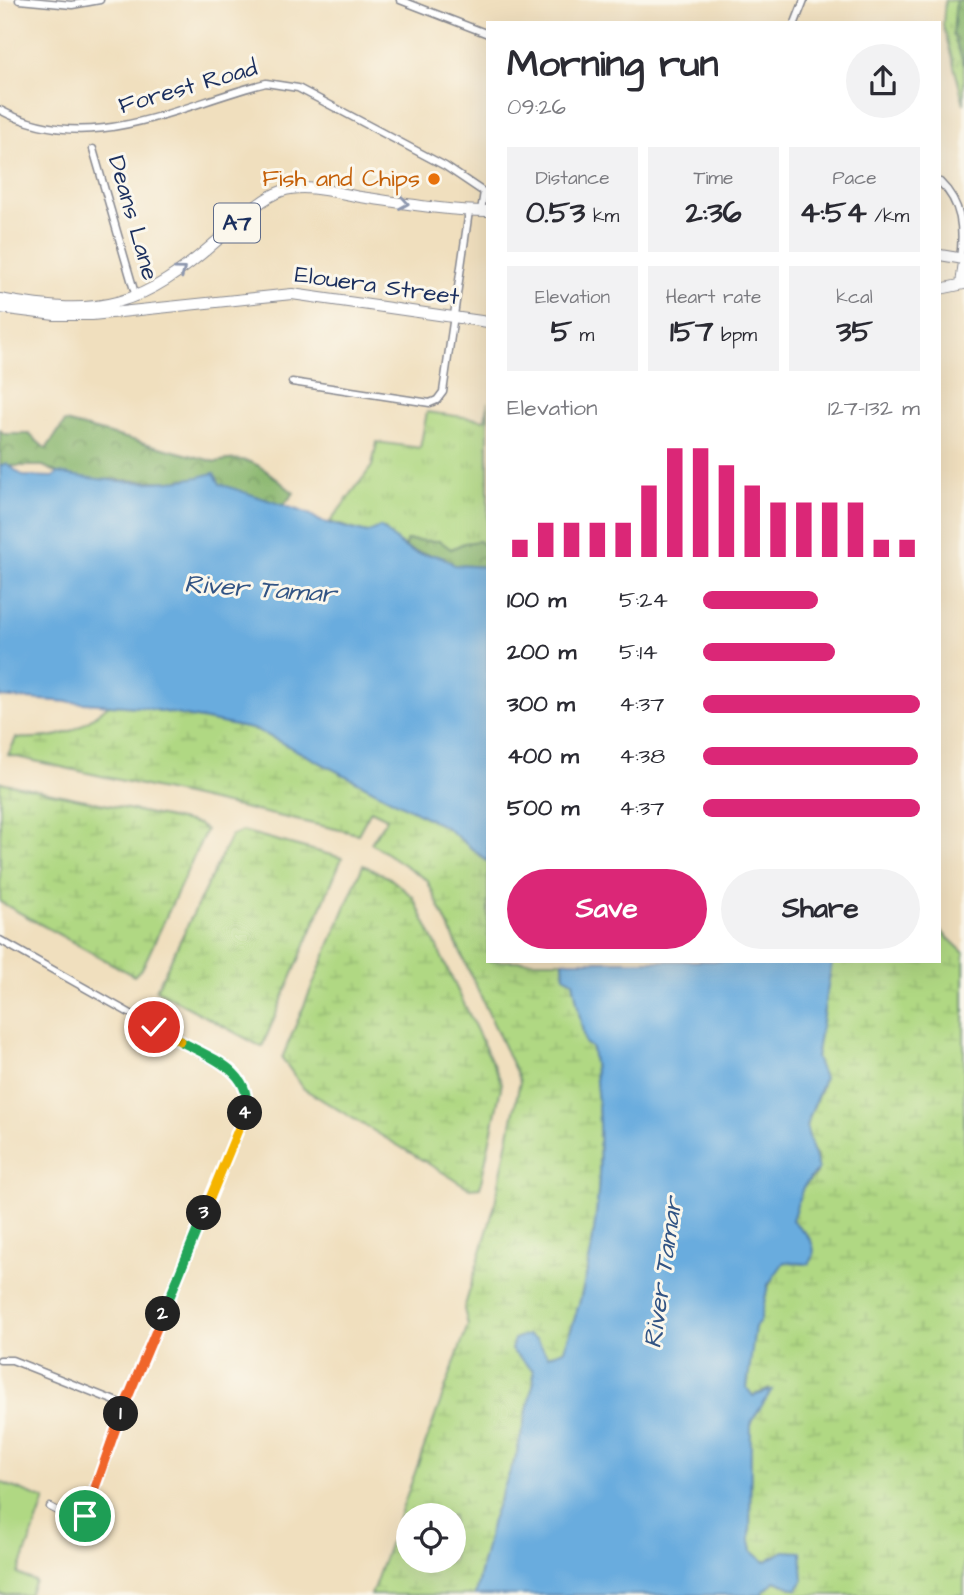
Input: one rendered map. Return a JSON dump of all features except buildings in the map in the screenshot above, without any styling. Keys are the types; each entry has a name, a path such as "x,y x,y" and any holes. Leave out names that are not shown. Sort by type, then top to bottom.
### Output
{"highway":[{"name":"A7","path":"0,299 72,309 106,306 136,297 181,271 262,202 290,189 484,211"},
{"path":"941,255 963,260 962,284 941,289"},
{"name":"Elouera Street","path":"0,308 71,316 292,293 486,323"}],"street":[{"path":"19,0 72,5 100,0"},
{"path":"400,0 486,33"},
{"path":"796,21 804,0"},
{"name":"Forest Road","path":"0,110 45,128 89,131 121,126 266,83 286,84 371,126 486,194"},
{"name":"Deans Lane","path":"93,149 136,297"},
{"path":"941,183 952,195 962,220 963,260"},
{"path":"484,211 486,194"},
{"path":"292,382 430,403 438,400 443,392 469,211"},
{"path":"0,940 225,1066 239,1078 247,1091 243,1119 124,1405 85,1516 73,1519 50,1507"},
{"path":"0,1360 12,1360 124,1405"}],"green space":[{"path":"945,0 964,0 964,104 943,25"},
{"path":"956,0 964,0 964,65 953,34"},
{"path":"427,412 485,420 486,414 486,567 415,552 386,535 385,529 367,533 330,522 372,466 377,442 420,448"},
{"path":"65,422 216,462 250,462 267,471 294,493 283,506 219,484 218,480 182,482 89,479 58,473 43,466 0,466 0,430 4,434 29,434 46,449"},
{"path":"406,540 440,541 451,549 464,543 479,541 486,548 486,567 453,565 443,558 406,548"},
{"path":"109,705 140,707 257,730 447,828 486,860 486,963 563,963 564,976 573,981 585,1043 592,1048 597,1087 599,1163 593,1239 586,1276 564,1350 548,1356 527,1335 514,1340 511,1350 533,1370 534,1381 517,1453 492,1520 475,1595 371,1595 396,1525 396,1573 466,1573 466,1503 404,1503 468,1325 464,1309 494,1208 520,1081 427,880 371,843 387,818 371,810 358,834 8,755 16,738 45,738 67,733"},
{"path":"0,782 198,824 206,830 143,967 134,976 0,902"},
{"path":"242,831 342,858 262,1047 156,990 231,836"},
{"path":"363,865 390,878 413,897 502,1083 480,1187 469,1188 304,1089 282,1058"},
{"path":"941,931 964,953 964,1595 760,1595 775,1581 797,1590 803,1564 776,1555 765,1562 752,1551 751,1422 769,1389 753,1396 747,1388 752,1339 767,1289 784,1262 804,1264 812,1260 811,1242 792,1220 803,1187 816,1174 817,1157 808,1142 806,1126 822,1086 816,1058 832,963 941,963"},
{"path":"0,1482 45,1500 18,1574 35,1581 29,1595 0,1595"}],"water":[{"name":"River Tamar","path":"6,463 23,476 53,477 58,473 136,482 176,481 214,473 220,484 309,514 320,521 367,533 380,527 411,551 438,556 454,565 486,567 486,860 447,828 257,730 140,707 0,697 0,466"},
{"name":"River Tamar","path":"563,963 832,963 816,1058 824,1078 806,1126 818,1169 803,1187 792,1220 810,1239 813,1257 809,1264 784,1262 768,1285 760,1322 755,1327 747,1388 753,1396 772,1390 751,1422 752,1551 765,1562 784,1551 801,1552 803,1580 797,1590 775,1581 760,1595 475,1595 492,1520 517,1453 534,1381 533,1370 511,1350 514,1339 527,1335 536,1339 548,1356 564,1350 586,1276 593,1239 599,1163 597,1087 592,1048 585,1043 573,981 564,976"}],"place":[{"name":"Fish and Chips","path":"434,179"}],"route":[{"path":"85,1516 124,1405 246,1109 247,1091 239,1078 225,1066 154,1027"}]}
